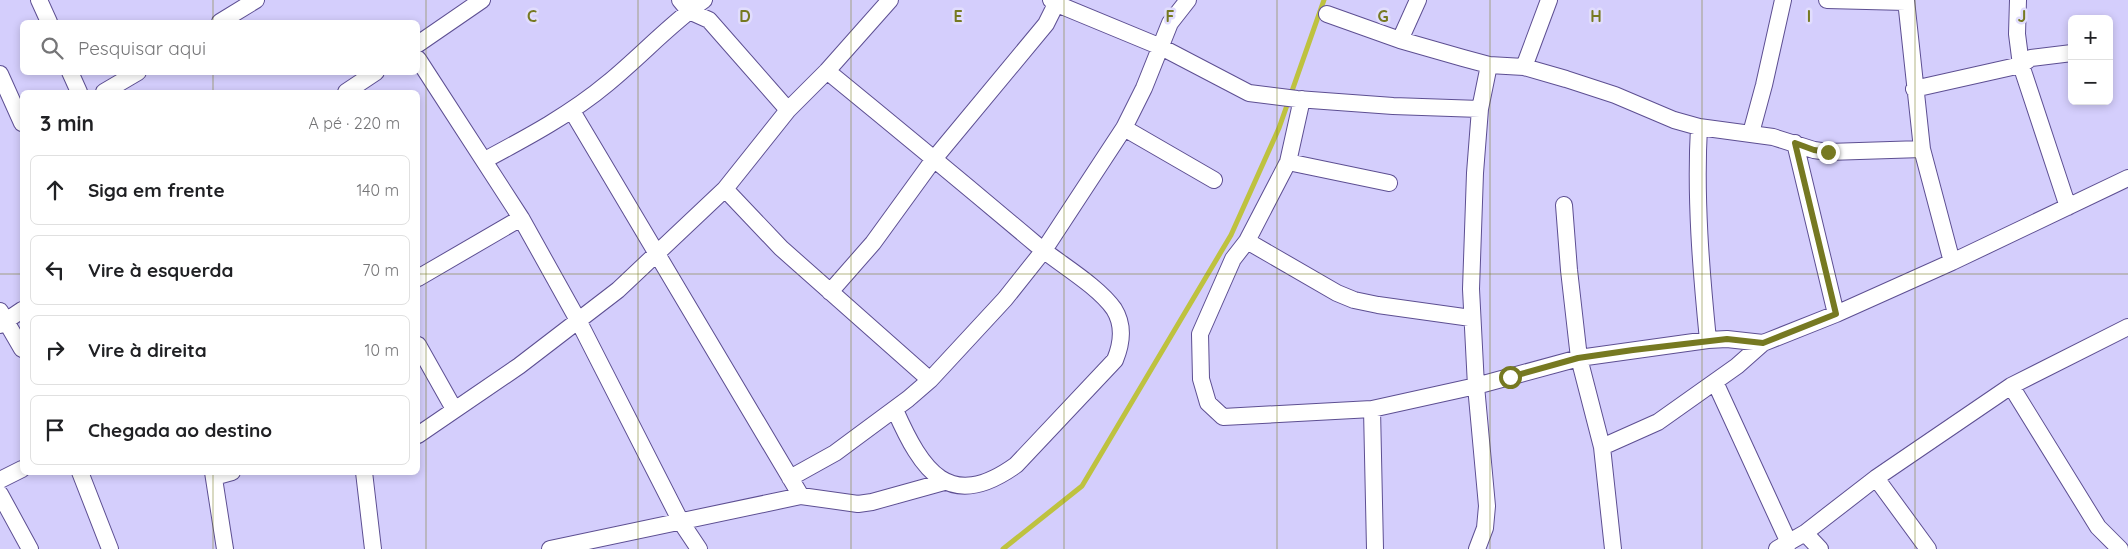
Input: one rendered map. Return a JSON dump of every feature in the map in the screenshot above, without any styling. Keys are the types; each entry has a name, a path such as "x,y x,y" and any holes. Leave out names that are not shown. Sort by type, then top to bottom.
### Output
{"street":[{"path":"39,0 47,20"},
{"path":"223,20 256,0"},
{"path":"420,43 482,0"},
{"path":"485,160 572,111 608,83 684,5 704,0"},
{"path":"420,434 519,366 579,322 618,290 725,189 788,110 827,71 890,0"},
{"path":"790,478 835,453 895,410 930,380 1005,299 1044,250 1124,128 1144,88 1170,23 1188,0"},
{"path":"1400,40 1418,0"},
{"path":"1524,67 1549,0"},
{"path":"1751,133 1783,0"},
{"path":"1827,0 1906,1 1914,89 1922,149 1952,262"},
{"path":"2018,0 2017,34 2021,65 2068,207"},
{"path":"830,292 873,243 934,159 1046,24 1056,1 1161,47 1244,91 1299,99 1393,106 1480,109"},
{"path":"684,5 709,20 788,110"},
{"path":"1327,14 1400,40 1489,65 1524,67 1615,95 1674,120 1699,127 1751,133 1828,152 1922,149"},
{"path":"1914,89 2021,65 2031,58 2068,53"},
{"path":"420,62 521,218 579,322 681,522 699,549"},
{"path":"1477,549 1485,528 1487,506 1471,318 1475,173 1480,109 1489,65"},
{"path":"550,549 596,544 681,522 802,496 858,504 872,502 944,482 971,485 998,478 1016,465 1115,360 1120,347 1122,332 1113,308 1098,293 827,71"},
{"path":"0,74 20,119"},
{"path":"71,75 78,90"},
{"path":"107,90 133,75"},
{"path":"349,90 372,75"},
{"path":"1299,99 1288,162 1247,241 1233,259 1200,334 1201,379 1208,403 1223,417 1372,410 1476,386 1578,358 1708,340 1727,339 1763,343"},
{"path":"572,111 802,496"},
{"path":"1699,127 1698,155 1702,278 1708,340"},
{"path":"1124,128 1214,180"},
{"path":"1795,143 1836,314"},
{"path":"1288,162 1389,183"},
{"path":"1602,447 1658,422 1715,382 1763,343 1836,314 1952,262 2128,178"},
{"path":"725,189 781,248 930,380"},
{"path":"1564,205 1578,358 1602,447 1613,549"},
{"path":"420,277 521,218"},
{"path":"1247,241 1337,293 1354,300 1471,318"},
{"path":"20,311 2,319 20,346"},
{"path":"1715,382 1783,546 1805,533 1876,478 2011,386 2128,327"},
{"path":"420,349 454,409"},
{"path":"2011,386 2098,527 2120,549"},
{"path":"895,410 918,457 944,482"},
{"path":"1372,410 1375,549"},
{"path":"0,480 20,470"},
{"path":"81,475 110,549"},
{"path":"214,475 224,549"},
{"path":"364,475 373,549"},
{"path":"1876,478 1928,549"},
{"path":"0,494 30,549"},
{"path":"1805,533 1820,549"}],"waterway":[{"path":"1003,549 1082,486 1231,235 1279,128 1324,0"}],"route":[{"path":"1510,377 1578,358 1633,350 1708,340 1727,339 1763,343 1836,314 1795,143 1814,150 1828,152"}]}
